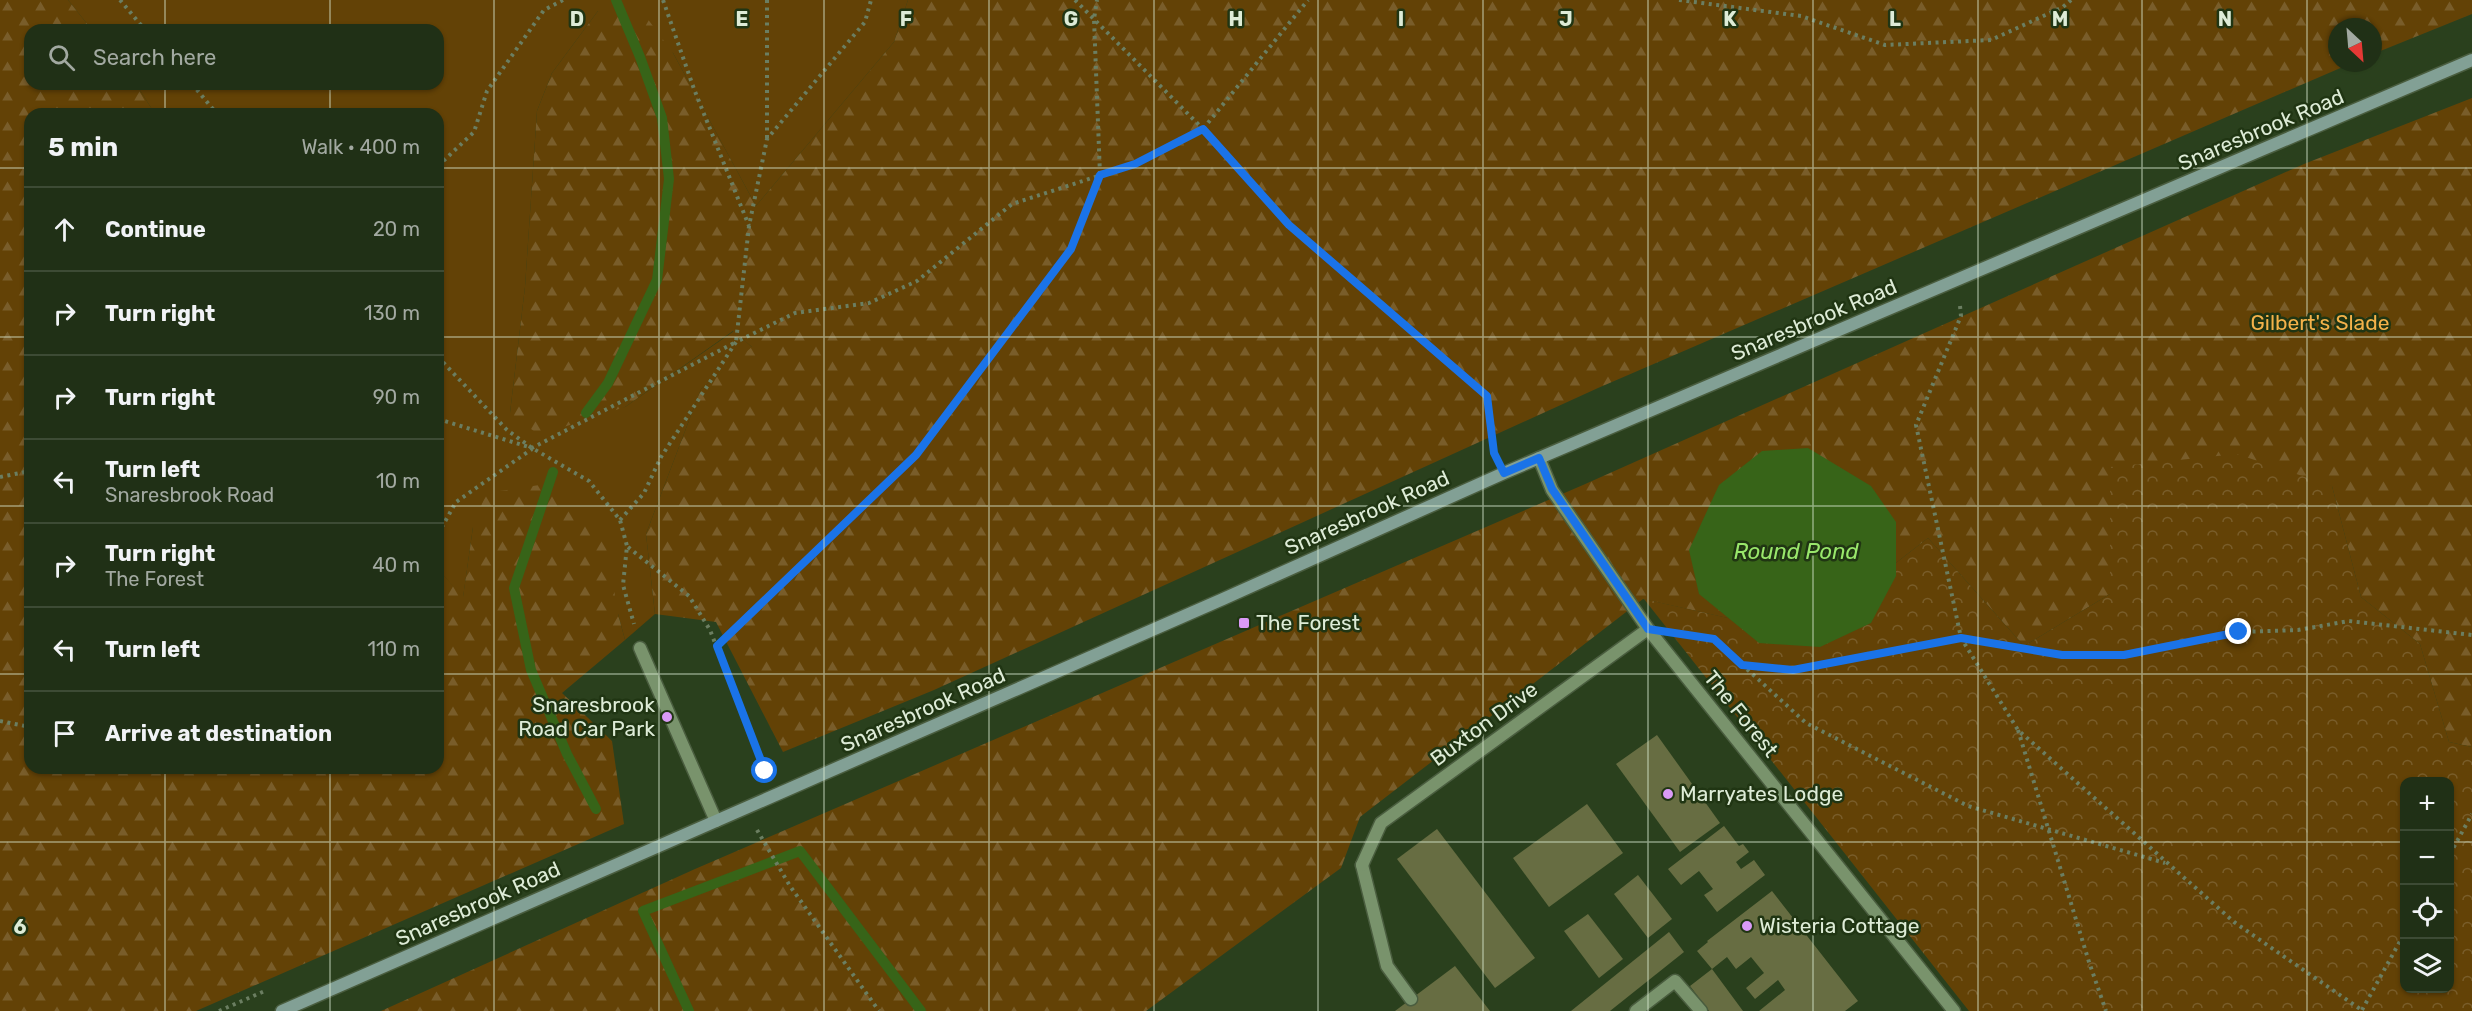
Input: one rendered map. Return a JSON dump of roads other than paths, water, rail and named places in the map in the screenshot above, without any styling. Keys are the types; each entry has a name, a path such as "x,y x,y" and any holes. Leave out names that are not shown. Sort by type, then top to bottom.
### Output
{"street":[{"name":"Snaresbrook Road","path":"282,1011 1232,596 1504,473 2472,60"},
{"name":"The Forest","path":"1539,458 1552,489 1648,629 1954,1011"},
{"name":"Buxton Drive","path":"1411,999 1387,966 1362,865 1380,823 1648,629"},
{"path":"640,648 716,821"},
{"path":"1636,1011 1675,981 1701,1011"}],"water":[{"name":"Round Pond","path":"1808,448 1871,486 1896,522 1896,576 1871,623 1820,647 1759,643 1699,594 1689,550 1719,485 1762,451"}],"waterway":[{"path":"586,413 608,383 657,280 669,179 662,118 616,0"},
{"path":"553,472 514,588 531,670 567,754 596,809"},
{"path":"689,1011 643,911 800,851 921,1011"}],"place":[{"name":"The Forest","path":"1244,623"},
{"name":"Snaresbrook Road Car Park","path":"667,717"},
{"name":"Marryates Lodge","path":"1668,794"},
{"name":"Wisteria Cottage","path":"1747,926"}],"park label":[{"name":"Gilbert's Slade","path":"2320,323"}]}
